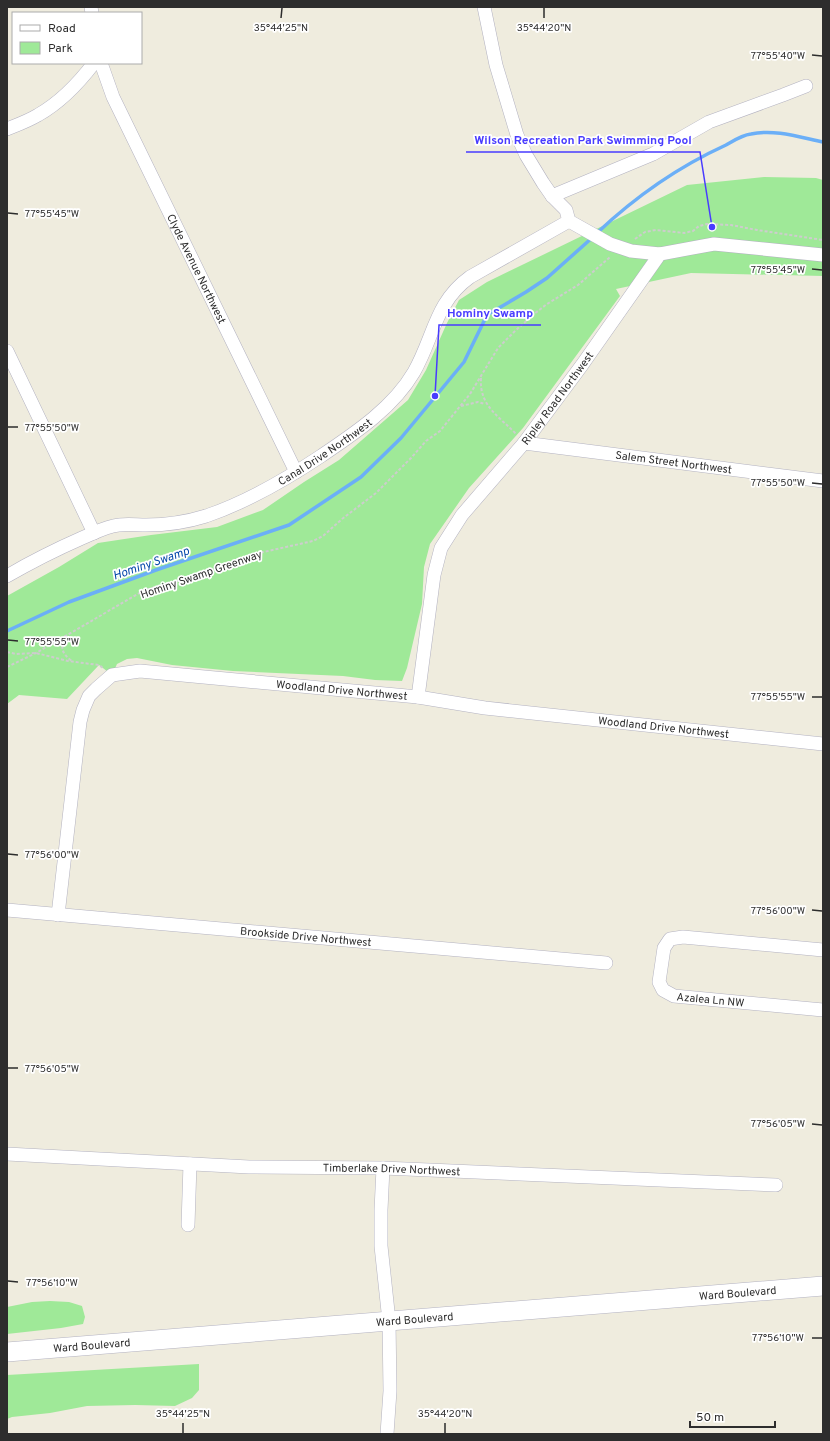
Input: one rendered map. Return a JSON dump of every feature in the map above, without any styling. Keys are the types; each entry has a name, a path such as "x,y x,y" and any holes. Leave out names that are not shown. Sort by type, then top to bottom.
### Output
{"main road":[{"name":"Ward Boulevard","path":"7,1352 389,1321 823,1289"}],"street":[{"path":"484,7 496,65 517,135 526,155 552,196 566,210 569,221 607,243 631,251 660,254 714,244 823,256"},
{"path":"7,129 37,115 56,103 75,86 93,64"},
{"name":"Clyde Avenue Northwest","path":"101,64 113,96 296,472"},
{"path":"552,196 653,154 709,122 806,86"},
{"name":"Canal Drive Northwest","path":"7,576 66,545 94,533 119,525 168,524 205,516 242,502 296,472 358,430 389,404 414,372 423,355 444,304 451,293 460,284 569,221"},
{"name":"Ripley Road Northwest","path":"418,697 434,575 441,548 462,515 524,443 582,365 660,254"},
{"path":"7,351 94,533"},
{"name":"Salem Street Northwest","path":"524,443 823,481"},
{"name":"Woodland Drive Northwest","path":"112,675 140,671 418,697 485,708 823,744"},
{"path":"58,914 80,722 89,696 112,675"},
{"name":"Brookside Drive Northwest","path":"7,910 606,963"},
{"name":"Azalea Ln NW","path":"823,950 683,937 670,939 664,948 659,982 663,990 674,996 823,1010"},
{"name":"Timberlake Drive Northwest","path":"7,1154 249,1167 383,1168 776,1185"},
{"path":"188,1225 190,1164"},
{"path":"383,1168 381,1210 382,1246 389,1321 390,1391 387,1434"}],"path":[{"name":"Hominy Swamp Greenway","path":"7,667 65,636 143,591 204,573 250,555 313,541 323,536 384,485 426,441 440,430 481,377 498,348 547,304 578,285 611,255"},
{"path":"481,377 480,386 485,404"},
{"path":"460,406 478,402 485,404 524,443"},
{"path":"65,636 62,643 63,651 66,657 73,662"},
{"name":"Hominy Swamp Greenway","path":"7,652 16,654 36,652 73,662 99,665 112,675"}],"green space":[{"path":"764,177 816,178 823,180 823,276 691,273 616,289 620,296 523,428 469,488 430,544 424,567 422,604 407,668 402,681 375,680 343,676 233,671 172,665 137,658 127,659 117,664 112,675 99,665 67,699 19,695 7,704 7,596 98,543 217,527 263,510 339,460 408,400 426,370 459,300 487,282 687,185"},
{"path":"32,1302 69,1302 82,1306 85,1317 83,1324 7,1334 7,1307"},
{"path":"199,1364 199,1390 192,1398 175,1406 87,1406 7,1419 7,1375"}],"waterway":[{"name":"Hominy Swamp","path":"597,233 626,207 658,184 709,153 741,137 769,132 787,134 823,142"},
{"name":"Hominy Swamp","path":"7,631 69,602 156,570 289,525 361,477 401,438 464,362 487,315 547,278 593,237"}],"place":[{"name":"Wilson Recreation Park Swimming Pool","path":"712,227"},
{"name":"Hominy Swamp","path":"435,396"}]}
